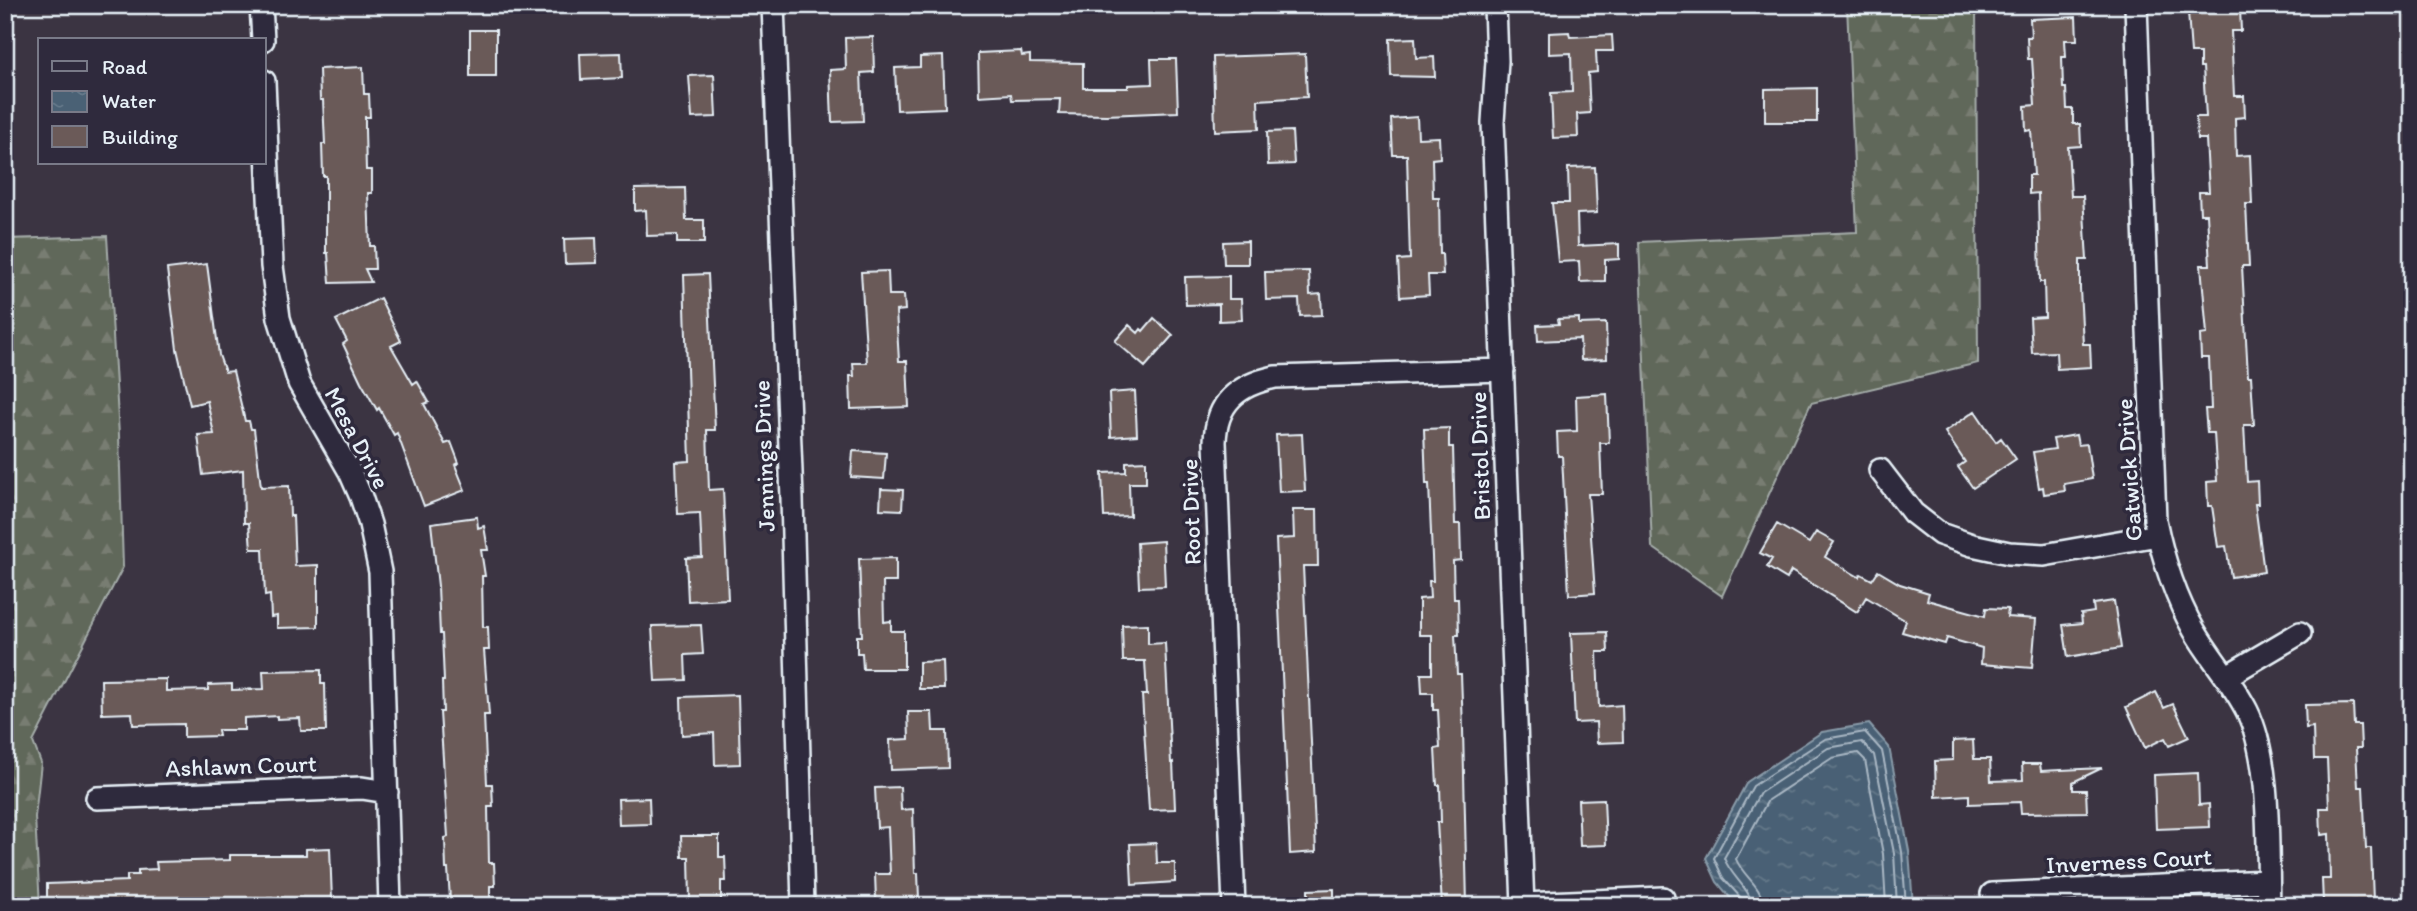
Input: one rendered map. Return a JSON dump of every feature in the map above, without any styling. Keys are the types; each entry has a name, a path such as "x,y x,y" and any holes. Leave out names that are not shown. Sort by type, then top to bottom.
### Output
{"street":[{"path":"261,5 262,38"},
{"name":"Jennings Drive","path":"773,5 792,498 803,906"},
{"name":"Bristol Drive","path":"1496,5 1497,61 1493,122 1523,905"},
{"name":"Gatwick Drive","path":"2136,5 2153,496 2158,535 2176,596 2195,632 2227,676 2247,711 2256,735 2264,768 2269,906"},
{"name":"Mesa Drive","path":"266,127 274,291 284,342 307,400 355,485 377,550 381,592 390,906"},
{"name":"Root Drive","path":"1234,906 1214,442 1217,419 1226,403 1239,391 1275,377 1503,370"},
{"path":"1880,470 1913,513 1940,534 1972,545 2009,553 2044,555 2158,535"},
{"path":"2227,676 2300,633"},
{"name":"Ashlawn Court","path":"97,798 362,789 387,792"},
{"name":"Inverness Court","path":"1992,894 2268,881"},
{"path":"1523,905 1663,898"}],"green space":[{"path":"1847,5 1976,5 1978,363 1811,403 1722,596 1652,547 1639,242 1857,232"},
{"path":"107,236 119,435 123,567 33,742 41,763 35,817 40,906 5,906 5,239"}],"water":[{"path":"1869,724 1889,747 1909,851 1913,906 1737,906 1717,882 1706,858 1747,782 1822,732"}],"building":[{"path":"2240,9 2241,31 2231,31 2234,96 2244,96 2245,117 2235,118 2236,156 2250,155 2252,204 2246,204 2249,266 2242,266 2248,376 2251,376 2254,425 2244,425 2247,482 2257,481 2258,504 2255,504 2264,572 2231,577 2226,546 2218,547 2212,506 2208,506 2207,482 2217,481 2214,433 2207,433 2205,409 2211,409 2209,358 2201,358 2200,335 2207,334 2201,265 2210,265 2207,214 2200,214 2199,192 2209,192 2206,139 2197,139 2196,117 2206,117 2203,67 2200,67 2200,53 2191,53 2188,12"},
{"path":"2076,17 2077,40 2065,40 2066,57 2062,57 2063,88 2066,88 2067,109 2073,109 2073,124 2080,124 2081,146 2068,147 2071,196 2083,196 2087,260 2080,260 2080,289 2083,344 2090,344 2091,367 2057,369 2056,352 2032,353 2030,318 2045,317 2044,282 2040,282 2038,193 2029,194 2029,175 2034,175 2031,130 2026,131 2025,106 2035,105 2032,59 2028,59 2027,37 2031,37 2030,19"},
{"path":"470,30 496,30 496,76 470,76"},
{"path":"1569,32 1570,37 1612,35 1613,51 1596,51 1597,72 1588,73 1590,113 1577,114 1578,137 1553,138 1551,93 1572,92 1571,53 1549,54 1549,33"},
{"path":"873,37 874,72 861,73 863,121 832,122 830,70 846,69 845,38"},
{"path":"1415,38 1416,58 1434,57 1435,77 1391,76 1390,39"},
{"path":"1021,51 1022,56 1030,55 1030,62 1083,63 1083,88 1128,88 1128,85 1152,84 1151,59 1176,59 1178,112 1059,114 1060,99 1012,100 1011,94 979,96 978,53"},
{"path":"621,53 622,78 581,80 580,54"},
{"path":"1305,54 1307,97 1258,100 1259,129 1215,131 1213,57"},
{"path":"943,56 945,108 897,110 895,68 920,67 920,57"},
{"path":"363,67 364,94 369,94 370,117 365,117 366,170 372,170 372,193 368,193 370,246 374,246 375,269 365,269 371,282 330,283 326,253 326,176 323,176 322,144 325,144 319,69"},
{"path":"714,75 716,117 692,118 689,76"},
{"path":"1817,88 1817,122 1765,122 1765,89"},
{"path":"1417,117 1418,138 1439,137 1440,158 1432,159 1433,198 1439,198 1443,275 1428,275 1429,295 1400,297 1398,260 1410,259 1407,155 1393,155 1391,119"},
{"path":"1292,131 1294,164 1268,165 1267,132"},
{"path":"1595,167 1597,213 1577,214 1578,246 1619,244 1619,259 1605,260 1605,281 1580,282 1579,261 1558,262 1552,203 1569,203 1568,168"},
{"path":"685,188 686,220 704,220 704,243 677,243 677,235 647,236 646,210 635,211 635,189"},
{"path":"596,238 597,263 565,264 564,239"},
{"path":"1248,241 1248,264 1224,264 1223,242"},
{"path":"207,264 219,355 225,372 233,371 245,421 249,421 251,429 254,429 261,487 289,486 295,566 318,565 318,627 277,628 277,616 271,617 270,595 265,596 263,549 251,549 249,523 244,523 243,470 203,475 198,435 214,434 207,401 190,405 177,349 167,269"},
{"path":"888,271 889,295 904,295 905,310 896,311 899,361 907,361 909,407 851,409 850,376 854,376 853,363 867,363 861,272"},
{"path":"1309,271 1310,295 1321,294 1322,315 1300,316 1299,299 1266,300 1265,272"},
{"path":"708,274 715,430 707,430 709,490 723,489 728,599 688,601 686,558 702,557 700,513 678,514 676,462 690,461 684,275"},
{"path":"1229,276 1229,299 1241,299 1242,320 1219,321 1219,304 1186,305 1185,277"},
{"path":"380,298 401,341 391,346 413,384 417,381 429,402 424,404 445,444 451,442 459,463 455,465 465,490 424,506 397,433 394,435 361,382 343,344 347,341 336,320"},
{"path":"1154,318 1173,335 1145,367 1115,341 1129,325 1138,333"},
{"path":"1579,318 1579,324 1606,323 1607,359 1581,360 1580,339 1538,341 1537,325 1559,324 1558,319"},
{"path":"1135,391 1137,435 1111,437 1109,393"},
{"path":"1607,394 1609,443 1600,443 1602,494 1588,494 1595,593 1569,595 1562,456 1558,456 1557,432 1577,431 1576,396"},
{"path":"1975,411 1996,442 2001,438 2016,459 1973,488 1958,467 1965,462 1945,432"},
{"path":"1449,428 1449,447 1453,447 1455,524 1460,524 1461,560 1453,561 1454,599 1458,599 1459,635 1455,635 1457,674 1461,674 1467,906 1442,906 1437,822 1441,822 1440,785 1437,785 1435,749 1440,748 1438,710 1433,710 1433,693 1422,693 1421,674 1432,674 1432,635 1419,635 1419,599 1430,598 1429,581 1433,581 1424,429"},
{"path":"1302,434 1305,491 1279,492 1276,435"},
{"path":"2076,435 2078,445 2087,444 2092,479 2064,484 2065,491 2044,494 2043,487 2039,488 2033,452 2055,449 2053,439"},
{"path":"853,451 886,453 884,479 851,477"},
{"path":"1146,461 1146,483 1129,483 1130,516 1104,517 1102,473 1126,472 1126,462"},
{"path":"881,489 903,490 902,510 880,509"},
{"path":"1293,510 1317,510 1318,566 1303,566 1316,852 1290,854 1276,539 1294,538"},
{"path":"477,517 478,528 484,526 488,550 481,550 485,576 482,576 483,627 488,627 489,650 484,650 489,715 484,715 487,784 492,784 493,807 488,807 489,863 494,863 495,886 490,886 490,898 450,899 446,869 445,838 448,837 440,712 443,712 444,681 442,634 431,523"},
{"path":"1777,524 1809,543 1816,532 1834,542 1825,557 1859,577 1861,574 1872,580 1878,571 1900,584 1929,593 1927,600 1985,616 1986,608 2008,609 2007,617 2036,619 2032,668 1981,664 1982,648 1947,638 1945,644 1902,632 1906,621 1866,597 1857,612 1791,571 1787,579 1767,567 1772,559 1760,553"},
{"path":"1163,541 1165,586 1139,587 1137,543"},
{"path":"896,558 896,582 883,582 884,622 891,621 891,631 904,631 904,669 863,669 862,653 857,653 857,636 862,636 859,559"},
{"path":"2114,601 2121,648 2068,657 2063,625 2082,623 2081,614 2094,612 2093,604"},
{"path":"1148,624 1148,644 1165,643 1175,809 1149,810 1142,695 1147,695 1145,661 1123,661 1122,625"},
{"path":"701,625 703,654 685,655 686,680 655,681 652,626"},
{"path":"1607,632 1608,652 1597,652 1599,707 1622,705 1623,742 1597,743 1596,722 1575,723 1571,633"},
{"path":"943,661 944,689 919,689 919,662"},
{"path":"321,670 321,684 325,684 326,731 301,731 300,718 277,719 277,716 244,718 244,730 218,730 219,736 184,737 184,724 133,725 132,713 102,714 101,680 166,679 166,691 208,690 208,685 232,684 232,690 264,689 263,671"},
{"path":"2156,692 2164,708 2173,704 2189,737 2169,746 2165,738 2145,748 2126,707"},
{"path":"738,695 740,764 715,765 714,733 682,735 681,697"},
{"path":"2353,704 2354,725 2360,725 2361,748 2356,748 2358,787 2363,787 2366,848 2371,848 2373,901 2323,903 2322,879 2330,879 2329,834 2321,835 2320,808 2329,808 2327,759 2314,759 2313,727 2306,728 2305,705"},
{"path":"908,712 932,712 933,731 947,731 948,768 891,770 890,740 909,739"},
{"path":"1973,740 1974,759 1990,759 1991,781 2023,780 2022,764 2040,764 2041,771 2102,768 2073,782 2073,790 2086,790 2087,812 2021,813 2020,802 1969,804 1969,795 1936,797 1935,761 1953,760 1953,741"},
{"path":"2198,773 2199,805 2209,804 2210,827 2156,829 2154,775"},
{"path":"900,787 901,810 913,809 915,873 918,873 919,899 876,900 875,874 890,874 888,827 877,828 875,788"},
{"path":"649,798 650,824 619,825 618,799"},
{"path":"1604,799 1606,845 1580,846 1578,800"},
{"path":"681,836 719,836 719,857 725,857 726,881 721,881 721,900 690,900 689,857 682,857"},
{"path":"1156,843 1157,863 1175,863 1175,882 1132,885 1130,844"},
{"path":"330,848 332,901 272,903 272,898 237,899 237,906 212,906 212,900 181,901 181,906 47,906 47,884 127,881 127,875 138,875 138,870 157,869 156,862 230,860 230,855 306,855 306,849"},
{"path":"1334,889 1334,906 1308,906 1308,890"}]}
